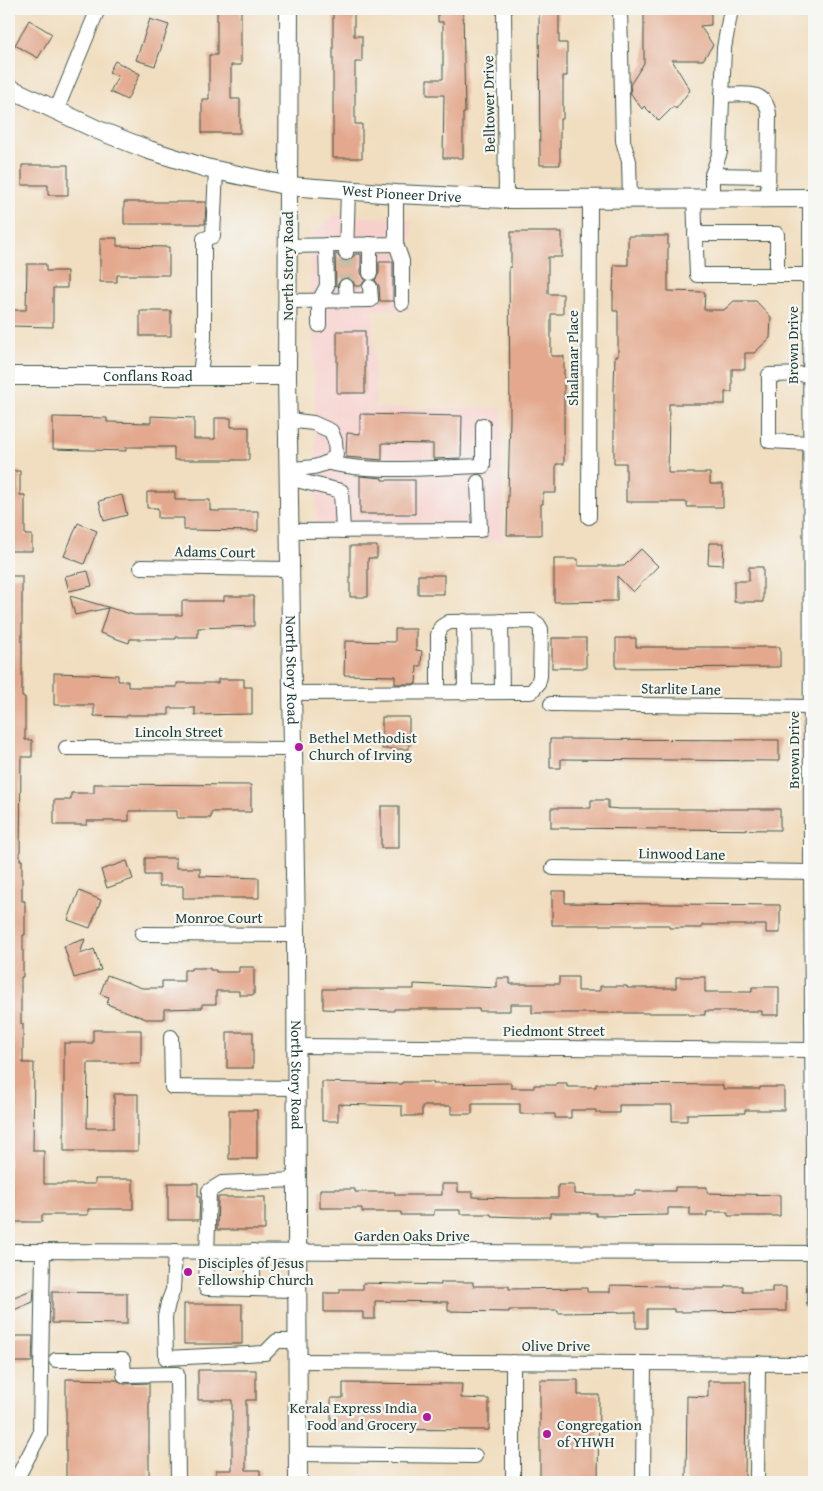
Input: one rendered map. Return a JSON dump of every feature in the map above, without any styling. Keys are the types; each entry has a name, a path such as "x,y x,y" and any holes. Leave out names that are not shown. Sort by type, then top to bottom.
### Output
{"main road":[{"name":"North Story Road","path":"289,9 287,376 296,935 298,1482"},
{"name":"West Pioneer Drive","path":"9,88 98,130 141,146 216,170 289,186 396,194 506,199 812,198"},
{"name":"Conflans Road","path":"9,376 287,376"}],"street":[{"path":"56,111 98,9"},
{"name":"Belltower Drive","path":"504,9 506,199"},
{"path":"620,9 623,141 629,161 630,199"},
{"path":"712,198 712,175 720,152 724,48 731,9"},
{"path":"722,95 756,95 763,98 767,104 769,114 768,198"},
{"path":"200,376 204,338 204,239 213,236 216,170"},
{"path":"712,175 768,176"},
{"path":"740,175 741,198"},
{"path":"346,249 348,191"},
{"path":"396,194 396,244 402,261 402,303"},
{"path":"694,198 697,276 810,275"},
{"name":"Brown Drive","path":"812,198 810,275 812,544 810,707 812,759 814,1302"},
{"name":"Shalamar Place","path":"589,517 590,199"},
{"path":"696,234 777,234 777,275"},
{"path":"288,246 326,245 346,249 370,244 396,244"},
{"path":"288,301 319,301 346,293 371,300 370,244"},
{"path":"319,325 319,301 327,286 326,245"},
{"path":"810,374 769,375 769,441 810,444"},
{"path":"288,420 313,423 331,431 335,441 336,455 329,463"},
{"path":"288,474 329,463 385,468 483,466 483,425"},
{"path":"288,474 341,491 342,531"},
{"path":"289,531 480,530 478,482"},
{"name":"Adams Court","path":"141,567 290,569"},
{"path":"292,692 438,692 532,692 538,684 541,629 538,624 534,621 464,621 449,622 441,627 438,635 438,692"},
{"path":"464,621 465,692"},
{"path":"501,621 502,692"},
{"name":"Starlite Lane","path":"552,704 810,707"},
{"name":"Lincoln Street","path":"66,748 292,749"},
{"name":"Linwood Lane","path":"553,868 811,872"},
{"name":"Monroe Court","path":"142,934 296,935"},
{"path":"171,1038 172,1087 296,1088"},
{"name":"Piedmont Street","path":"296,1046 813,1050"},
{"path":"296,1180 222,1183 209,1191 206,1251 206,1288 296,1290"},
{"name":"Garden Oaks Drive","path":"9,1251 814,1253"},
{"path":"15,1482 40,1434 43,1251"},
{"path":"175,1251 173,1290 165,1317 166,1358 265,1353 276,1341 297,1341"},
{"path":"253,1251 253,1289"},
{"path":"56,1360 123,1360 124,1375 177,1374 178,1482"},
{"name":"Olive Drive","path":"297,1361 814,1364"},
{"path":"512,1482 513,1362"},
{"path":"643,1482 644,1363"},
{"path":"757,1482 758,1363"},
{"path":"298,1454 475,1456"}],"shaded area":[{"path":"333,215 411,220 410,310 373,310 375,408 502,408 503,541 317,538 313,311 310,310 311,236"}],"building":[{"path":"217,9 241,9 241,65 231,65 231,99 240,99 240,133 202,133 202,99 209,99 209,55 217,55"},
{"path":"333,9 354,9 354,36 362,36 362,62 355,62 355,124 362,124 362,158 333,158"},
{"path":"438,9 463,9 465,113 463,113 463,158 443,158 444,95 427,95 427,79 443,79 443,22 438,22"},
{"path":"539,9 559,9 559,43 567,43 567,76 563,76 563,119 560,119 560,165 540,165"},
{"path":"644,9 711,9 711,25 700,26 713,45 703,60 672,60 690,90 676,109 674,106 659,121 644,106 642,109 631,94 630,85 644,63"},
{"path":"150,19 169,25 155,66 136,60"},
{"path":"29,20 52,34 38,58 15,45"},
{"path":"115,61 140,74 127,100 110,92 118,76 109,72"},
{"path":"22,165 68,165 68,195 48,195 48,185 22,185"},
{"path":"124,202 206,202 205,224 124,224"},
{"path":"511,232 562,232 562,257 548,257 548,294 563,294 563,314 551,314 551,356 564,356 564,464 556,464 556,493 543,493 541,535 507,535 510,418 509,267 511,267"},
{"path":"628,236 668,236 668,291 705,292 704,310 724,310 734,301 756,301 771,317 770,338 754,353 745,353 745,369 732,369 732,392 725,392 725,404 669,404 668,473 710,473 710,484 723,484 723,507 687,507 687,502 626,502 626,463 614,463 614,387 615,356 618,356 618,311 613,311 613,294 614,265 628,265"},
{"path":"100,238 117,238 117,246 169,247 169,275 117,275 117,282 100,282"},
{"path":"335,254 346,262 351,260 355,254 361,254 361,273 365,280 361,286 355,286 353,281 346,277 341,279 336,286"},
{"path":"379,262 393,262 393,301 380,301 379,286 375,280 379,273"},
{"path":"27,264 46,264 46,271 67,271 67,288 53,288 53,327 9,326 9,310 26,310"},
{"path":"140,311 171,311 171,336 140,336"},
{"path":"337,331 365,331 365,393 337,393"},
{"path":"360,414 462,416 461,458 433,459 433,444 382,443 382,460 346,457 347,433 360,434"},
{"path":"151,416 194,418 194,439 215,439 215,418 231,418 231,427 249,427 249,460 174,460 174,447 126,447 126,451 53,449 53,417 107,418 107,422 151,423"},
{"path":"9,471 20,471 20,495 25,495 25,535 32,535 32,551 9,551"},
{"path":"360,476 382,478 382,480 415,480 415,514 360,514"},
{"path":"147,492 175,492 175,500 210,500 210,510 214,511 258,511 258,531 184,530 184,518 158,518 158,508 147,508"},
{"path":"122,495 127,515 104,521 99,501"},
{"path":"78,523 97,531 84,564 64,556"},
{"path":"709,543 724,543 723,565 708,564"},
{"path":"350,546 377,546 377,558 368,558 368,597 350,597"},
{"path":"641,549 658,566 633,592 617,576 617,601 554,602 554,559 578,559 578,566 624,566"},
{"path":"749,567 763,567 763,602 734,602 734,581 749,581"},
{"path":"88,571 92,586 69,591 65,576"},
{"path":"418,575 444,575 444,594 418,594"},
{"path":"9,576 22,576 22,697 25,697 25,740 32,740 32,757 21,757 20,860 22,860 22,901 25,901 23,977 21,977 21,1024 23,1024 23,1063 34,1063 33,1151 44,1151 44,1184 95,1184 95,1179 133,1179 133,1209 88,1209 88,1215 42,1215 42,1222 9,1222"},
{"path":"70,596 134,615 182,615 182,601 224,601 224,596 254,596 254,626 198,628 198,637 130,639 129,643 100,633 108,608 75,615"},
{"path":"395,629 416,629 416,650 422,651 421,666 417,666 416,684 395,684 395,676 344,675 345,641 395,642"},
{"path":"552,638 586,638 586,668 552,668"},
{"path":"616,638 636,638 636,647 780,647 780,667 616,668"},
{"path":"54,673 118,675 118,681 128,681 128,687 177,687 177,683 218,683 218,679 244,679 244,687 252,687 252,714 195,715 195,708 169,708 169,715 94,716 94,705 54,705"},
{"path":"382,717 409,717 409,749 382,749"},
{"path":"550,739 779,740 779,761 561,759 561,768 550,768"},
{"path":"94,784 251,785 251,812 211,812 211,818 177,818 177,811 129,811 129,821 87,821 87,825 54,825 54,800 71,800 71,793 94,793"},
{"path":"591,800 608,800 608,808 620,809 780,809 780,830 551,828 551,808 591,808"},
{"path":"381,806 399,806 399,848 381,848"},
{"path":"145,858 176,858 176,868 200,868 200,876 259,878 259,898 183,898 183,886 159,886 159,875 145,875"},
{"path":"127,861 133,879 107,888 101,870"},
{"path":"79,891 101,900 90,928 68,920"},
{"path":"552,891 565,891 565,903 780,905 780,933 766,933 766,925 702,925 702,928 669,928 669,925 552,925"},
{"path":"85,939 80,954 94,949 101,970 74,978 64,946"},
{"path":"239,967 254,967 254,995 239,995 239,991 216,991 216,1004 202,1004 202,1008 164,1009 164,1019 146,1019 107,1004 109,997 100,994 107,975 142,988 162,988 162,981 184,981 184,970 191,970 191,968 210,968 210,970 216,970 216,972 239,972"},
{"path":"559,977 578,977 578,991 600,991 600,986 676,988 676,977 705,977 705,992 752,992 752,987 779,987 779,1015 762,1015 762,1011 705,1011 705,1015 688,1015 688,1013 532,1013 532,1004 510,1004 510,1011 479,1011 479,1009 394,1009 394,1011 323,1009 323,989 414,989 414,984 497,988 497,978 510,978 510,984 559,984"},
{"path":"93,1030 141,1030 141,1063 88,1063 87,1128 114,1128 114,1094 138,1094 138,1151 64,1151 64,1043 93,1043"},
{"path":"227,1032 253,1032 253,1068 227,1068"},
{"path":"322,1082 402,1084 402,1082 433,1082 433,1084 511,1083 511,1088 534,1088 534,1085 556,1085 556,1083 567,1083 567,1087 596,1087 596,1084 723,1085 723,1089 784,1087 784,1110 745,1110 745,1113 687,1114 687,1121 672,1121 672,1105 619,1105 619,1113 596,1113 596,1110 571,1110 571,1118 555,1118 555,1114 520,1114 520,1104 472,1104 472,1114 451,1114 451,1106 422,1106 422,1116 402,1116 402,1106 338,1104 338,1121 322,1121"},
{"path":"229,1110 257,1110 257,1159 229,1159"},
{"path":"168,1183 198,1183 198,1197 200,1197 199,1220 168,1220"},
{"path":"442,1184 458,1184 458,1192 473,1192 473,1197 511,1198 558,1198 558,1185 574,1185 574,1194 590,1195 635,1195 635,1191 675,1191 675,1187 707,1187 707,1193 780,1195 780,1216 728,1216 728,1212 707,1212 707,1216 690,1216 690,1208 668,1208 668,1215 596,1216 596,1213 550,1213 550,1217 519,1217 491,1216 491,1214 460,1214 460,1210 434,1210 434,1215 401,1215 401,1212 362,1212 362,1208 320,1208 320,1189 355,1189 355,1192 395,1192 395,1195 442,1195"},
{"path":"218,1197 265,1197 265,1230 217,1230"},
{"path":"441,1282 473,1282 473,1286 509,1286 509,1289 587,1288 587,1292 610,1292 610,1285 668,1286 668,1288 726,1288 726,1286 743,1286 743,1292 772,1292 772,1287 786,1287 786,1311 674,1312 674,1309 647,1309 647,1328 636,1328 636,1312 558,1313 558,1310 509,1310 509,1312 448,1311 448,1302 375,1301 375,1319 363,1319 363,1312 324,1312 324,1293 340,1293 340,1289 363,1289 363,1283 441,1285"},
{"path":"34,1289 33,1302 9,1312 9,1299"},
{"path":"52,1292 127,1293 127,1324 52,1323"},
{"path":"184,1304 242,1304 242,1344 184,1344"},
{"path":"9,1336 33,1336 32,1362 9,1362"},
{"path":"198,1370 256,1370 256,1400 246,1400 246,1470 260,1470 260,1482 216,1482 216,1470 232,1470 232,1400 198,1400"},
{"path":"66,1379 117,1380 124,1384 149,1383 149,1482 66,1482"},
{"path":"540,1380 578,1380 578,1395 599,1395 598,1482 540,1482"},
{"path":"708,1381 746,1381 745,1482 686,1482 687,1396 708,1397"},
{"path":"343,1383 462,1384 461,1398 489,1399 489,1430 331,1429 331,1398 343,1398"}],"tunnel":[{"path":"346,254 346,286"}],"place":[{"name":"Bethel Methodist Church of Irving","path":"299,747"},
{"name":"Disciples of Jesus Fellowship Church","path":"188,1272"},
{"name":"Kerala Express India Food and Grocery","path":"427,1417"},
{"name":"Congregation of YHWH","path":"547,1434"}]}
